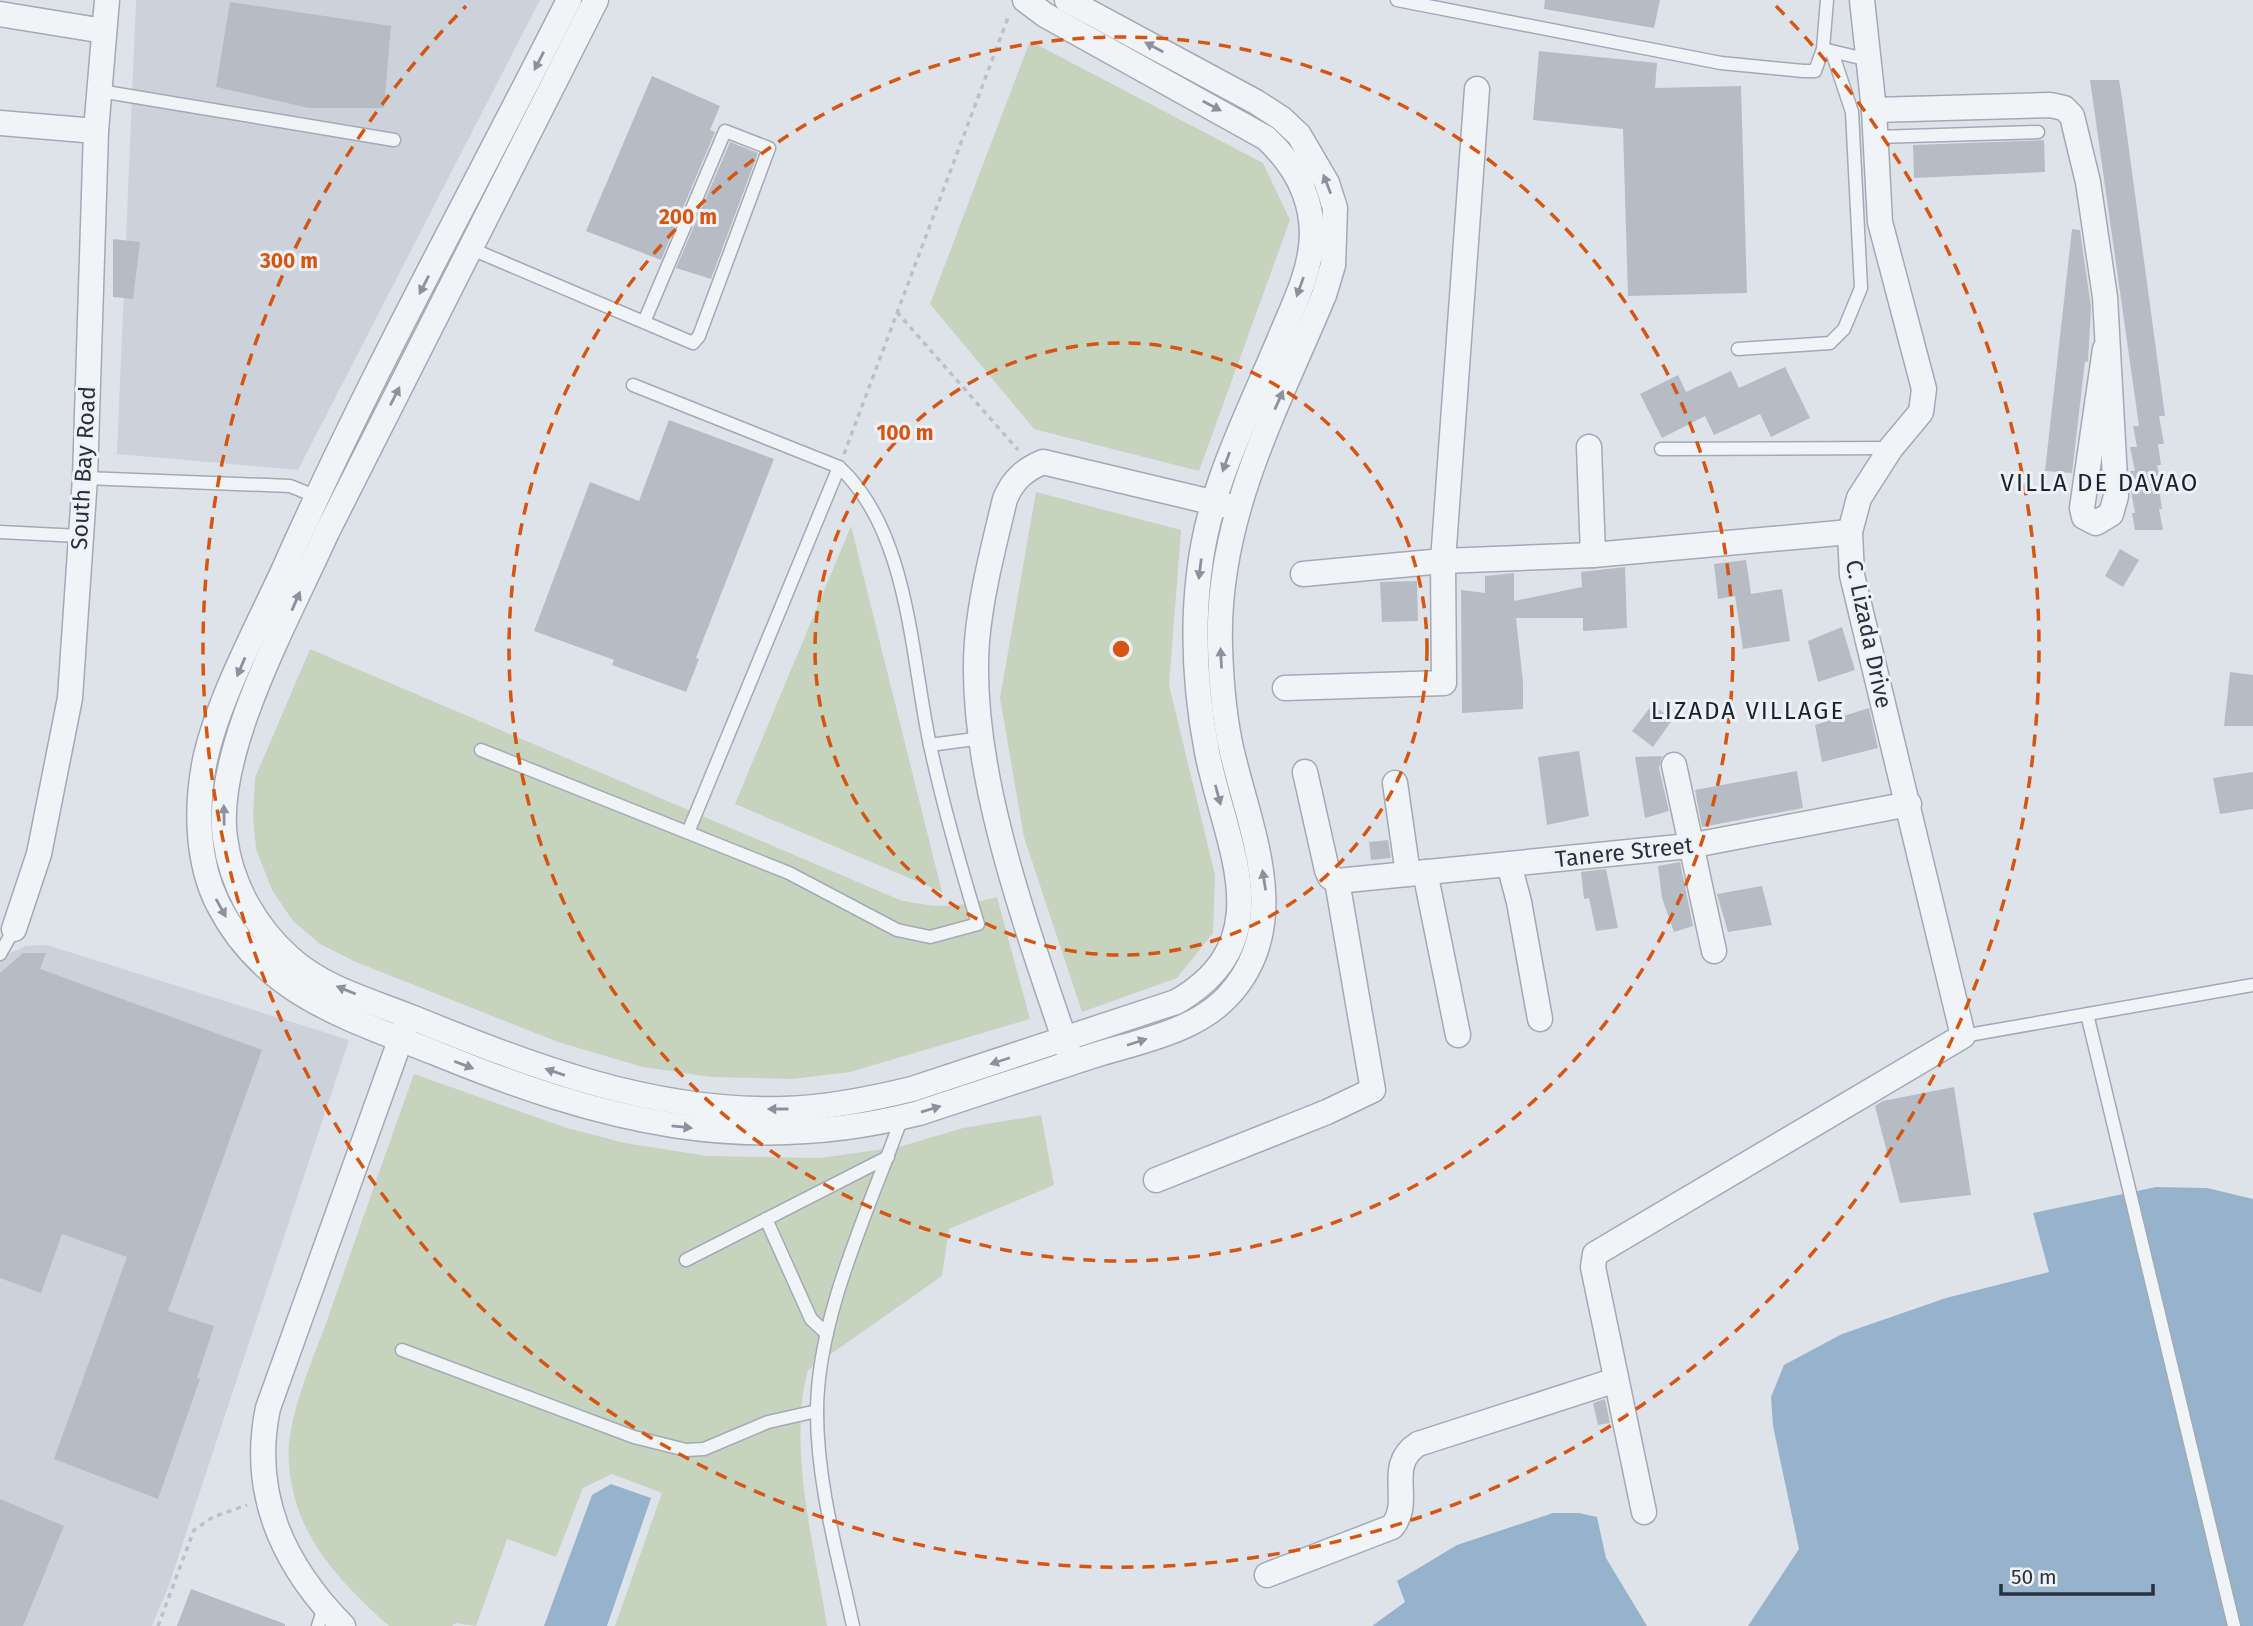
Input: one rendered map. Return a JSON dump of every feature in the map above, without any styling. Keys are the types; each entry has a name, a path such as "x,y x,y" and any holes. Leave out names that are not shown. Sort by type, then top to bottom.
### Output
{"street":[{"name":"South Bay Road","path":"5,944 39,854 70,698 85,478 96,131 107,0"},
{"path":"569,0 339,507 237,740 224,800 224,836 239,891 269,936 290,958 405,1028 568,1103 625,1119 678,1127 786,1134 902,1117 1069,1051 1176,1003 1194,992 1210,979 1234,938 1241,894 1205,743 1199,706 1195,643 1198,575 1253,427 1309,261 1310,213 1293,169 1266,138 1244,123 1096,44 1017,6"},
{"path":"596,0 316,496 214,732 199,798 200,839 217,901 250,952 274,977 326,1009 517,1059 630,1094 681,1103 785,1109 874,1098 1069,1051"},
{"path":"1068,0 1281,118 1314,156 1327,183 1335,208 1333,265 1324,295 1253,427"},
{"name":"C. Lizada Drive","path":"1862,0 1874,110 1880,222 1924,389 1920,412 1891,448 1859,498 1850,532 1852,575 1963,1036"},
{"path":"0,14 104,31"},
{"path":"1285,688 1444,683 1443,561 1477,89"},
{"path":"1874,110 2050,105 2064,108 2073,116 2088,182 2102,265 2116,496 2111,514 2096,523 2084,517 2082,508 2105,349"},
{"path":"0,123 96,131"},
{"path":"1589,447 1593,555"},
{"path":"1069,1051 999,828 982,738 976,670 981,612 1005,499 1012,484 1032,466 1044,462 1225,506"},
{"path":"1303,574 1443,561 1593,555 1850,532"},
{"path":"1674,765 1689,846 1714,951"},
{"path":"1156,1180 1327,1112 1373,1090 1337,881 1330,877 1327,870 1305,772"},
{"path":"1395,783 1458,1035"},
{"name":"Tanere Street","path":"1337,881 1689,846 1909,804"},
{"path":"1509,864 1520,902 1540,1019"},
{"path":"344,1626 321,1616 280,1537 266,1499 262,1436 268,1408 405,1028"},
{"path":"1644,1512 1592,1267 1599,1249 1963,1036"},
{"path":"1267,1575 1392,1527 1401,1513 1402,1463 1406,1452 1418,1444 1616,1380"}],"lane":[{"path":"1398,0 1721,63 1815,71 1827,50"},
{"path":"1738,349 1830,343 1844,329 1861,288 1852,112 1827,50 1827,0"},
{"path":"1827,50 1869,60"},
{"path":"100,91 394,140"},
{"path":"459,243 693,343 699,337 769,148 725,131 644,322"},
{"path":"1876,137 2038,132"},
{"path":"481,750 689,830 789,873 897,930 930,937 978,924 954,848 930,746 902,593 874,511 858,484 839,467 633,385"},
{"path":"1661,449 1891,448"},
{"path":"689,830 839,467"},
{"path":"85,478 290,486 339,507"},
{"path":"0,532 80,536"},
{"path":"930,746 982,738"},
{"path":"1963,1036 2253,985"},
{"path":"2087,1014 2234,1626"},
{"path":"853,1626 828,1508 817,1411 827,1334 902,1117"},
{"path":"686,1261 888,1157"},
{"path":"766,1219 810,1319 827,1334"},
{"path":"402,1350 635,1437 686,1450 704,1449 768,1422 817,1411"}],"path":[{"path":"839,467 1017,6"},
{"path":"898,312 1032,466"},
{"path":"158,1626 194,1530 224,1511 266,1499"}],"shaded area":[{"path":"136,0 540,0 298,470 117,454"},
{"path":"47,945 349,1040 169,1585 152,1626 0,1626 0,962 6,955 26,946"}],"green space":[{"path":"1030,41 1263,163 1290,220 1199,471 1034,429 930,304"},
{"path":"1036,492 1181,530 1169,685 1215,875 1213,933 1177,978 1082,1012 1024,837 1000,698"},
{"path":"851,526 942,892 735,804"},
{"path":"310,649 900,900 949,906 997,897 1030,1019 850,1072 792,1079 711,1077 643,1067 558,1042 356,962 320,944 293,921 272,890 256,849 253,815 255,778"},
{"path":"414,1074 567,1128 625,1143 707,1156 820,1158 899,1147 963,1128 1041,1115 1054,1185 949,1229 942,1276 808,1370 802,1400 802,1464 810,1531 827,1626 615,1626 662,1493 612,1474 583,1488 556,1557 507,1539 476,1626 456,1623 452,1626 389,1626 353,1592 322,1555 300,1513 293,1490 289,1464 291,1428 302,1389"}],"water":[{"path":"2156,1187 2207,1188 2253,1199 2253,1626 1748,1626 1799,1549 1773,1426 1771,1397 1784,1365 1842,1334 1946,1298 2049,1272 2033,1213"},
{"path":"611,1484 651,1498 607,1626 544,1626 592,1495"},
{"path":"1553,1513 1579,1513 1597,1517 1606,1558 1647,1626 1372,1626 1405,1602 1397,1581 1457,1545"}],"building":[{"path":"1545,0 1660,0 1654,28 1544,9"},
{"path":"230,2 391,26 384,108 309,108 216,87"},
{"path":"1539,51 1657,63 1655,88 1741,86 1747,293 1628,296 1623,129 1533,120"},
{"path":"652,76 720,106 710,130 715,132 661,260 586,231"},
{"path":"2090,80 2119,80 2122,98 2165,416 2159,416 2164,444 2158,444 2161,465 2157,465 2162,488 2159,488 2162,509 2159,509 2163,530 2135,530 2132,513 2135,513 2131,491 2135,491 2130,471 2135,471 2130,447 2137,447 2133,426 2139,426"},
{"path":"2044,140 2045,172 1914,178 1913,145"},
{"path":"730,142 758,153 711,279 676,268"},
{"path":"2072,229 2080,230 2091,307 2088,362 2085,361 2072,473 2045,471"},
{"path":"113,239 140,242 133,299 113,297"},
{"path":"1785,367 1810,418 1771,437 1760,414 1714,435 1705,416 1662,438 1640,394 1678,375 1686,392 1731,371 1739,388"},
{"path":"669,420 774,459 696,658 699,659 686,692 612,665 614,660 534,631 590,482 639,501"},
{"path":"2120,549 2139,560 2123,587 2105,576"},
{"path":"1746,560 1751,594 1782,589 1790,641 1743,649 1735,596 1718,599 1714,564"},
{"path":"1625,567 1627,628 1583,631 1583,618 1516,618 1523,709 1462,713 1461,590 1485,593 1485,576 1514,573 1514,601 1582,587 1581,572"},
{"path":"1417,581 1418,621 1382,622 1380,582"},
{"path":"1842,627 1855,670 1818,682 1808,641"},
{"path":"2230,672 2253,675 2253,726 2224,726"},
{"path":"1652,705 1673,719 1653,747 1632,731"},
{"path":"1869,708 1878,748 1822,762 1815,725"},
{"path":"1579,751 1589,816 1547,825 1538,757"},
{"path":"1662,756 1659,768 1669,811 1645,818 1635,757"},
{"path":"1797,771 1803,808 1702,827 1695,790"},
{"path":"2253,772 2253,809 2220,814 2213,778"},
{"path":"1388,840 1391,858 1371,860 1369,842"},
{"path":"1680,862 1693,926 1674,932 1662,898 1658,866"},
{"path":"1606,869 1618,928 1596,931 1589,898 1584,899 1581,872"},
{"path":"1762,886 1772,925 1728,932 1717,894"},
{"path":"23,953 46,953 40,969 262,1050 168,1311 214,1326 197,1378 200,1379 158,1499 54,1459 127,1257 62,1234 41,1293 0,1278 0,973"},
{"path":"1954,1087 1971,1195 1900,1203 1875,1106 1883,1101"},
{"path":"1605,1399 1610,1423 1598,1425 1593,1403"},
{"path":"0,1499 64,1526 23,1626 0,1626"},
{"path":"191,1589 285,1624 285,1626 177,1626"}],"district":[{"name":"VILLA DE DAVAO","path":"2100,483"},
{"name":"LIZADA VILLAGE","path":"1748,711"}]}
